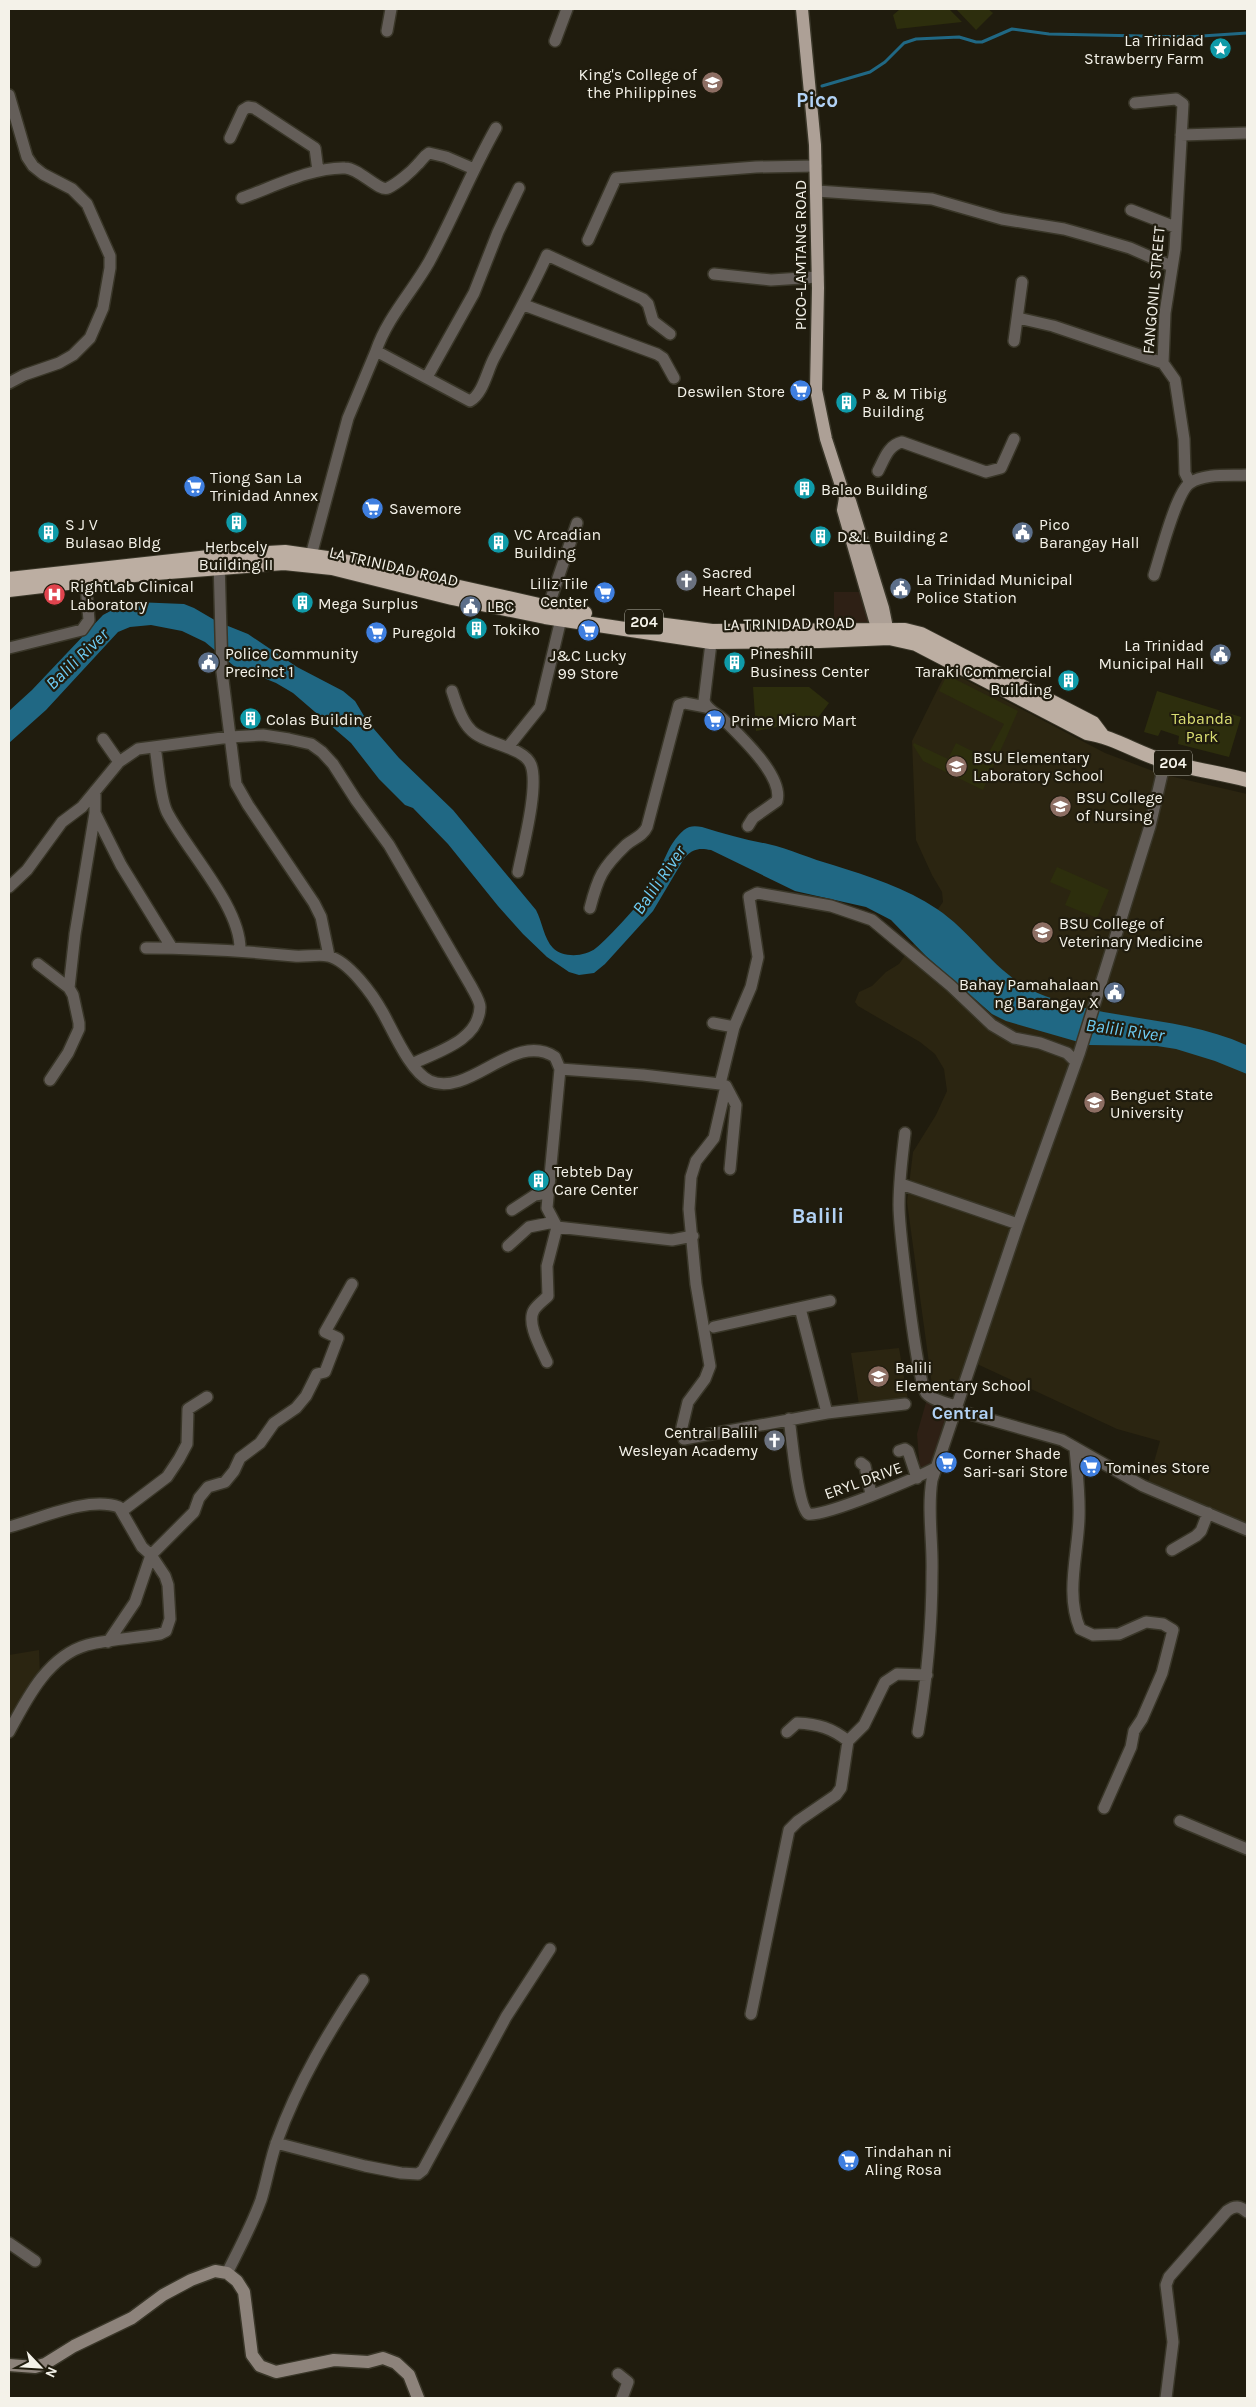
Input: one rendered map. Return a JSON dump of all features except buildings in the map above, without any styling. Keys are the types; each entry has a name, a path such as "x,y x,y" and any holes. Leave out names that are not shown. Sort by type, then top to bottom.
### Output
{"highway":[{"name":"LA TRINIDAD ROAD","path":"9,579 85,576 219,562 285,552 339,570 546,612 712,636"},
{"name":"LA TRINIDAD ROAD","path":"9,590 85,576"},
{"name":"LA TRINIDAD ROAD","path":"546,612 560,619 712,636 818,641 884,633"},
{"name":"204","path":"884,633 916,644 1087,733 1102,735 1138,752 1165,761 1247,780"}],"main road":[{"name":"PICO-LAMTANG ROAD","path":"802,9 816,166 818,402 826,439 846,499 850,501 852,506 883,608 884,633"},
{"path":"9,2365 34,2367 45,2364 74,2346 132,2318 163,2295 190,2280 215,2271 227,2273 237,2280 244,2292 252,2355 260,2366 276,2372 334,2360 368,2362 382,2358 396,2363 409,2376 418,2398"}],"street":[{"path":"387,31 391,9"},
{"path":"555,41 567,9"},
{"path":"9,95 27,157 33,166 43,174 72,189 87,204 110,256 110,268 103,308 90,338 73,355 59,363 24,375 9,383"},
{"name":"FANGONIL STREET","path":"1135,103 1180,100 1183,104 1175,228 1165,313 1163,363 1174,380 1184,439 1185,473 1190,483"},
{"path":"230,138 243,110 248,107 254,108 315,148 318,171"},
{"path":"309,559 350,411 376,351 380,336 423,272 455,214 474,169 496,128"},
{"path":"1181,129 1247,133"},
{"path":"242,198 318,171 345,168 354,170 384,189 410,172 428,153 446,157 474,169"},
{"path":"588,240 616,178 756,167 816,166"},
{"path":"427,377 474,293 498,232 519,188"},
{"path":"817,191 932,199 1002,218 1064,229 1089,236 1130,248 1171,266"},
{"path":"1131,210 1175,228"},
{"path":"376,351 427,377 466,400 473,399 524,305 548,255 643,299 648,304 653,320 670,334"},
{"path":"714,274 770,280 818,277"},
{"path":"1014,341 1022,282"},
{"path":"524,305 657,354 663,358 674,378"},
{"path":"1018,318 1053,326 1163,363"},
{"path":"878,471 888,452 895,444 902,442 986,472 1001,468 1014,439"},
{"path":"1154,575 1178,498 1190,483 1210,477 1247,476"},
{"path":"546,612 577,523"},
{"path":"219,562 222,672 236,784 252,812 314,903 321,917 329,956"},
{"path":"9,648 82,630 89,620 85,576"},
{"path":"508,747 540,707 560,619"},
{"path":"706,707 704,701 712,636"},
{"path":"452,691 470,730 476,735 508,747 526,758 533,773 531,807 518,872"},
{"path":"590,908 600,874 626,845 642,834 647,827 679,706 685,703 706,707 721,718 760,757 777,790 777,801 753,818 748,826"},
{"path":"9,888 30,866 62,822 82,807 119,762 138,749 230,737 263,735 311,744 322,752 389,845 467,966 480,1006 474,1025 460,1040 412,1064"},
{"path":"103,739 119,762"},
{"path":"155,747 166,810 205,870 233,919 240,938 240,950"},
{"path":"918,1732 927,1675 932,1571 930,1499 932,1480 1018,1224 1078,1058 1150,826 1165,761"},
{"path":"69,988 71,961 95,812 95,791"},
{"path":"95,812 121,865 172,948"},
{"path":"905,1404 826,1413 689,1438 682,1427 688,1402 705,1379 710,1366 696,1284 689,1209 691,1177 696,1161 714,1138 734,1027 751,987 758,957 749,897 757,892 764,892 831,906 872,920 902,944 992,1025 1014,1038 1040,1043 1078,1058"},
{"path":"146,948 240,950 303,956 329,956 350,970 377,1002 412,1064 422,1076 436,1083 461,1080 514,1054 528,1052 549,1053 555,1057 560,1069 547,1193 547,1208 555,1225 547,1266 548,1296 539,1303 531,1318 531,1325 547,1362"},
{"path":"38,964 69,988 73,995 79,1029 50,1080"},
{"path":"713,1023 734,1027"},
{"path":"560,1069 643,1075 723,1085"},
{"path":"723,1085 736,1106 730,1169"},
{"path":"905,1133 899,1205 904,1269 924,1390 932,1398 956,1408 1062,1440 1143,1486 1247,1530"},
{"path":"901,1184 1018,1224"},
{"path":"512,1210 535,1195 547,1193"},
{"path":"508,1246 529,1227 555,1225 672,1240 693,1236"},
{"path":"108,1642 135,1602 151,1555 194,1512 199,1498 208,1487 225,1482 234,1471 240,1458 260,1443 274,1423 296,1408 306,1396 317,1374 325,1372 338,1338 324,1332 352,1284"},
{"path":"714,1327 830,1301"},
{"path":"800,1308 826,1413"},
{"path":"122,1510 167,1477 188,1444 188,1409 207,1397"},
{"name":"ERYL DRIVE","path":"789,1419 802,1506 808,1514 830,1510 917,1478 937,1466"},
{"path":"1075,1448 1080,1494 1073,1587 1076,1621 1080,1629 1092,1635 1119,1634 1146,1622 1163,1624 1172,1630 1162,1673 1142,1719 1134,1731 1131,1747 1104,1808"},
{"path":"899,1451 905,1449 908,1451 917,1478"},
{"path":"861,1463 865,1466 871,1494"},
{"path":"9,1527 84,1506 113,1505 122,1510 142,1547 151,1555 165,1576 168,1585 169,1625 166,1631 160,1634 88,1645 74,1650 56,1661 39,1682 9,1732"},
{"path":"1172,1550 1201,1531 1208,1513"},
{"path":"751,2014 787,1836 793,1825 836,1795 841,1788 848,1741 864,1725 885,1682 897,1674 927,1675"},
{"path":"787,1732 798,1723 818,1725 832,1730 848,1741"},
{"path":"1180,1821 1247,1849"},
{"path":"276,2143 365,2166 401,2173 418,2174 423,2170 506,2017 550,1949"},
{"path":"227,2273 260,2201 276,2143 312,2060 363,1980"},
{"path":"1166,2398 1173,2342 1166,2285 1169,2277 1227,2211 1239,2206 1247,2212"},
{"path":"9,2243 35,2261"},
{"path":"618,2374 628,2382 622,2398"}],"shaded area":[{"path":"834,592 862,592 868,623 834,627"},
{"name":"Benguet State University","path":"947,670 1105,753 1161,774 1247,794 1247,1524 1148,1483 1160,1441 1117,1429 977,1364 967,1395 932,1385 907,1202 913,1152 936,1115 947,1091 944,1069 935,1054 920,1042 858,1006 855,1002 859,992 872,986 886,972 899,964 943,902 942,892 916,840 912,741"},
{"name":"Balili Elementary School","path":"899,1348 908,1400 859,1405 851,1353"},
{"path":"927,1399 953,1406 937,1464 920,1471 917,1434"},
{"path":"39,1650 40,1675 9,1725 9,1655"}],"green space":[{"path":"949,9 962,22 897,29 893,15 899,10"},
{"path":"956,9 988,9 993,13 976,30"},
{"path":"947,675 1018,711 983,790 923,761 913,745 914,743 948,759 956,743 986,758 1004,724 939,691"},
{"path":"753,687 809,687 829,703 817,719 756,731"},
{"name":"Tabanda Park","path":"1157,691 1241,717 1229,757 1178,744 1179,736 1161,730 1158,736 1144,732"},
{"path":"1057,867 1109,890 1097,918 1065,905 1071,891 1050,882"}],"water":[{"name":"Balili River","path":"125,603 184,604 194,608 218,622 248,634 297,667 343,691 355,701 367,721 399,758 453,810 536,910 545,935 557,951 568,955 580,955 591,951 602,943 626,919 648,892 669,849 678,836 688,827 702,827 784,849 873,878 913,895 951,920 1000,968 1014,979 1045,996 1095,1010 1197,1029 1246,1045 1247,1074 1215,1061 1176,1049 1157,1046 1089,1045 1006,1021 992,1014 926,956 891,920 866,907 795,891 707,849 694,850 685,857 653,911 605,964 594,973 579,975 569,972 547,957 523,934 448,844 413,808 405,805 379,779 351,743 293,693 276,683 234,666 205,642 182,631 151,625 130,627 118,632 46,710 9,743 9,711 32,690 103,615"}],"waterway":[{"path":"822,86 870,72 885,62 904,43 916,39 959,37 982,42 1012,29 1049,34 1187,37 1247,33"}],"place":[{"name":"La Trinidad Strawberry Farm","path":"1220,49"},
{"name":"King's College of the Philippines","path":"713,83"},
{"name":"Deswilen Store","path":"801,391"},
{"name":"P & M Tibig Building","path":"846,402"},
{"name":"Tiong San La Trinidad Annex","path":"194,486"},
{"name":"Balao Building","path":"805,489"},
{"name":"Savemore","path":"373,508"},
{"name":"Herbcely Building II","path":"236,522"},
{"name":"S J V Bulasao Bldg","path":"49,533"},
{"name":"Pico Barangay Hall","path":"1023,533"},
{"name":"D&L Building 2","path":"821,536"},
{"name":"VC Arcadian Building","path":"498,543"},
{"name":"Sacred Heart Chapel","path":"686,581"},
{"name":"La Trinidad Municipal Police Station","path":"900,588"},
{"name":"Liliz Tile Center","path":"604,592"},
{"name":"RightLab Clinical Laboratory","path":"54,595"},
{"name":"Mega Surplus","path":"302,603"},
{"name":"LBC","path":"471,606"},
{"name":"Tokiko","path":"477,629"},
{"name":"J&C Lucky 99 Store","path":"588,631"},
{"name":"Puregold","path":"376,632"},
{"name":"La Trinidad Municipal Hall","path":"1220,654"},
{"name":"Police Community Precinct 1","path":"209,662"},
{"name":"Pineshill Business Center","path":"734,662"},
{"name":"Taraki Commercial Building","path":"1068,680"},
{"name":"Colas Building","path":"250,719"},
{"name":"Prime Micro Mart","path":"715,720"},
{"name":"BSU Elementary Laboratory School","path":"957,766"},
{"name":"BSU College of Nursing","path":"1060,806"},
{"name":"BSU College of Veterinary Medicine","path":"1043,932"},
{"name":"Bahay Pamahalaan ng Barangay X","path":"1115,993"},
{"name":"Benguet State University","path":"1094,1103"},
{"name":"Tebteb Day Care Center","path":"538,1180"},
{"name":"Balili Elementary School","path":"879,1376"},
{"name":"Central Balili Wesleyan Academy","path":"774,1441"},
{"name":"Corner Shade Sari-sari Store","path":"947,1462"},
{"name":"Tomines Store","path":"1090,1467"},
{"name":"Tindahan ni Aling Rosa","path":"849,2160"}],"district":[{"name":"Pico","path":"817,100"},
{"name":"Balili","path":"818,1216"},
{"name":"Central","path":"963,1413"}]}
